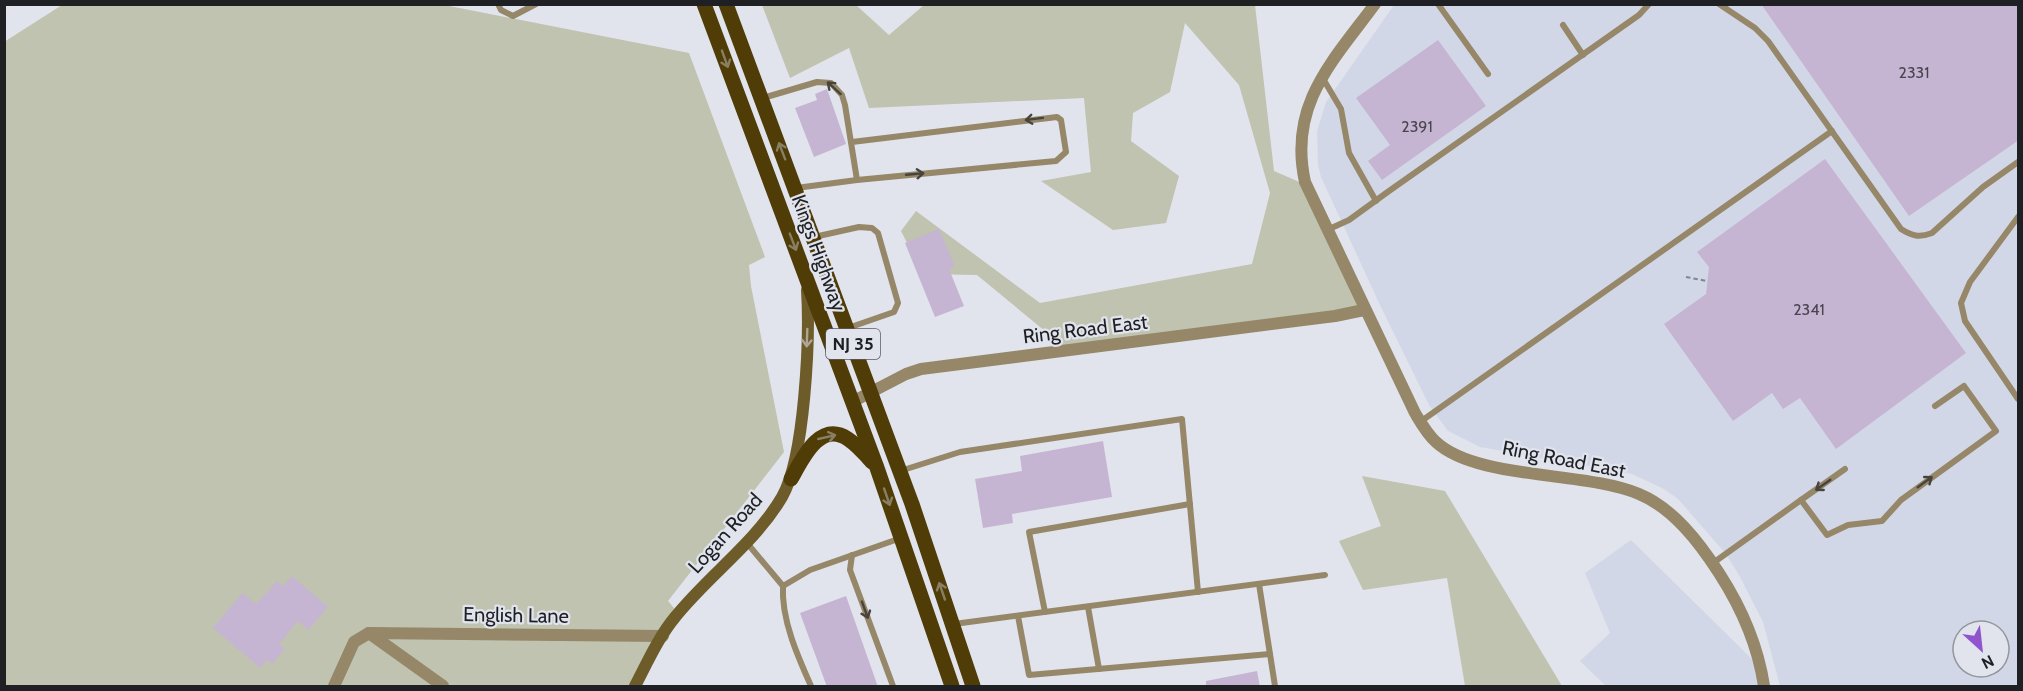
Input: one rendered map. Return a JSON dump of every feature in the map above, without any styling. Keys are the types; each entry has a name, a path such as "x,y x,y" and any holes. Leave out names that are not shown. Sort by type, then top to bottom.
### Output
{"main road":[{"name":"Kings Highway","path":"704,4 876,465 952,687"},
{"name":"Kings Highway","path":"729,7 900,471 954,624 973,687"},
{"path":"791,479 814,442 830,434 848,439 876,465"}],"street":[{"name":"Ring Road East","path":"1375,4 1322,77 1307,108 1301,147 1305,182 1364,310 1420,422 1437,443 1450,452 1476,462 1608,485 1640,494 1662,507 1679,522 1713,563 1748,628 1764,687"},
{"name":"Logan Road","path":"635,687 675,617 747,543 775,507 791,479 799,433 807,349 807,280"},
{"name":"Ring Road East","path":"852,402 872,394 906,374 921,369 1335,316 1364,310"},
{"name":"English Lane","path":"369,633 663,636"},
{"path":"334,687 354,642 369,633 442,687"}],"lane":[{"path":"498,4 501,10 513,16 536,4"},
{"path":"1438,4 1488,74"},
{"path":"1327,230 1349,220 1640,15 1649,4"},
{"path":"1720,5 1755,28 1768,41 1901,229 1911,235 1922,237 1932,233 1983,187 2019,162"},
{"path":"1563,25 1583,55"},
{"path":"1322,77 1341,109 1349,153 1376,201"},
{"path":"761,99 817,82 831,83 842,95 845,105 857,180"},
{"path":"796,188 1056,161 1066,152 1061,120 1058,117 852,142"},
{"path":"1420,422 1832,131"},
{"path":"2019,217 1970,282 1960,303 1965,321 2019,399"},
{"path":"813,237 859,227 872,228 878,232 898,303 894,312 847,328"},
{"path":"1801,500 1827,536 1848,525 1882,521 1901,500 1996,431 1964,386 1935,406"},
{"path":"900,471 960,452 1182,419 1198,592"},
{"path":"1713,563 1845,469"},
{"path":"1045,612 1029,532 1190,504"},
{"path":"783,586 810,570 902,538"},
{"path":"747,543 783,586 782,598 794,644 811,687"},
{"path":"852,555 850,570 893,687"},
{"path":"954,624 1324,575"},
{"path":"1259,584 1275,687"},
{"path":"1088,607 1099,669"},
{"path":"1018,616 1029,675 1270,654"}],"path":[{"path":"1686,277 1707,281"}],"shaded area":[{"path":"1394,5 2018,5 2018,686 1780,686 1763,622 1740,577 1726,554 1678,499 1664,489 1632,474 1480,447 1448,431 1429,405 1321,177 1318,165 1317,131 1326,102"},
{"path":"1631,540 1759,666 1761,686 1606,686 1580,661 1610,633 1585,573"}],"green space":[{"path":"439,4 689,53 765,257 749,265 751,286 784,452 668,601 679,614 634,686 5,686 4,42 62,5"},
{"path":"762,5 856,5 889,35 924,5 1255,5 1274,171 1311,187 1369,311 1068,350 977,275 923,274 901,231 916,211 1040,303 1252,264 1270,193 1239,85 1185,23 1170,92 1133,113 1131,141 1179,176 1166,223 1113,230 1041,181 1091,172 1084,98 869,108 849,48 790,78"},
{"path":"1362,476 1445,491 1562,686 1465,686 1447,578 1363,590 1339,541 1381,526"}],"building":[{"path":"1761,4 2019,4 2019,140 1909,216"},
{"path":"1438,40 1486,106 1382,180 1368,161 1390,145 1356,98"},
{"path":"827,89 846,144 814,157 795,108 817,100 815,94"},
{"path":"1825,159 1966,353 1836,449 1800,398 1783,409 1772,393 1733,421 1664,324 1706,294 1709,267 1697,252"},
{"path":"939,229 955,267 949,269 964,306 935,317 905,243"},
{"path":"1103,441 1112,497 1012,514 1013,523 983,528 975,479 1022,471 1020,456"},
{"path":"292,576 328,607 308,630 298,621 279,644 285,649 272,664 267,660 260,668 213,628 242,593 256,604 277,581 283,586"},
{"path":"846,596 878,687 827,687 800,613"},
{"path":"1257,671 1260,687 1206,687 1206,681"}]}
